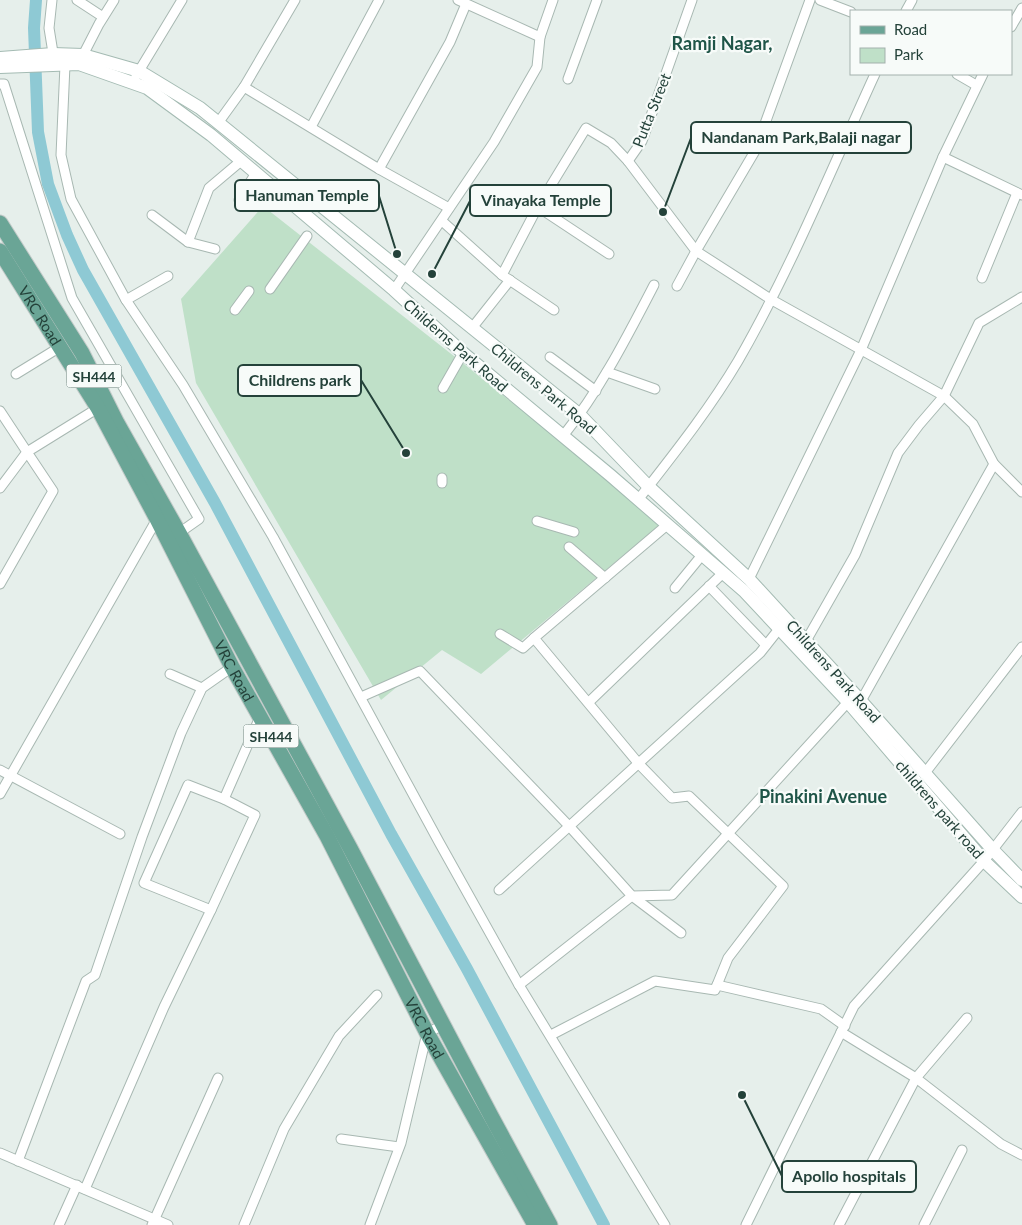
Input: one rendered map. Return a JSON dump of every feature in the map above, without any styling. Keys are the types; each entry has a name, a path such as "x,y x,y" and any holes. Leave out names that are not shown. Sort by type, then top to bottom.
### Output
{"main road":[{"name":"SH444","path":"0,223 82,353 117,423 179,533 354,856 550,1225"},
{"name":"VRC Road","path":"0,251 98,408 232,667 327,836 427,1033 535,1225"}],"street":[{"path":"52,0 49,28 54,61 61,155 71,199 126,300 183,385 273,537 519,985 664,1225"},
{"path":"77,0 103,17"},
{"path":"81,60 114,0"},
{"path":"132,83 182,0"},
{"path":"218,123 244,87 295,0"},
{"path":"311,128 380,0"},
{"path":"394,290 494,142 537,67 540,37 553,0"},
{"path":"568,79 597,0"},
{"name":"Putta Street","path":"628,161 642,141 692,0"},
{"path":"678,286 696,251 755,151 810,0"},
{"path":"820,0 850,12"},
{"path":"380,169 450,42 467,2 540,37"},
{"path":"1012,25 1022,8"},
{"name":"Childerns Park Road","path":"4,62 81,60 147,88 211,135 394,290 462,353 563,436 744,591 862,719"},
{"name":"Childrens Park Road","path":"81,60 139,71 200,108 580,415 649,486 750,579 862,701 899,753 925,772 993,850 1022,880"},
{"path":"638,500 698,421 736,363 772,300 875,75"},
{"path":"959,75 976,85"},
{"path":"750,579 861,350 944,157 976,85 982,75"},
{"path":"0,84 4,84 72,298 199,518 179,533"},
{"path":"244,87 449,208"},
{"path":"502,275 538,207 586,128 611,144 628,161 696,251 772,300 944,396 973,424 994,464 1022,492"},
{"path":"944,157 1020,194 982,278"},
{"path":"188,242 209,188 241,161"},
{"path":"239,200 256,173"},
{"path":"538,207 609,254"},
{"path":"152,215 188,242 215,249"},
{"path":"442,221 502,275 554,310"},
{"path":"270,289 307,236"},
{"path":"126,300 168,276"},
{"path":"472,328 510,280"},
{"path":"563,436 596,391 654,285"},
{"path":"235,310 249,291"},
{"path":"806,640 855,555 898,453 944,396 979,323 1022,297"},
{"path":"16,374 60,348"},
{"path":"444,388 462,353"},
{"path":"550,357 596,391"},
{"path":"607,372 655,389"},
{"path":"0,488 27,452 98,408"},
{"path":"0,410 53,491 0,584"},
{"path":"862,701 994,464"},
{"path":"0,794 157,519"},
{"path":"537,521 574,532"},
{"path":"500,634 523,648 667,525"},
{"path":"569,547 605,578"},
{"path":"675,588 702,555"},
{"path":"589,702 723,573"},
{"path":"709,586 766,645"},
{"path":"499,890 760,653 779,629"},
{"path":"534,638 639,764 672,798 689,796 783,886 728,958 714,990 655,981 551,1036"},
{"path":"925,772 1022,647"},
{"path":"18,1161 86,982 95,975 180,733 202,688 232,667"},
{"path":"361,697 420,671 570,827 632,896 681,933"},
{"path":"170,674 202,688"},
{"path":"519,985 632,896 672,895 848,702"},
{"path":"224,799 260,717"},
{"name":"childrens park road","path":"862,719 899,753 984,861 1022,897"},
{"path":"0,770 120,834"},
{"path":"59,1225 81,1187 164,1006 211,910 255,815 224,799 188,785 144,883 211,910"},
{"path":"746,1225 854,1006 984,861 1022,812"},
{"path":"717,985 821,1009 843,1029 916,1078 1001,1144 1022,1156"},
{"path":"244,1225 284,1129 339,1036 377,995"},
{"path":"839,1225 916,1078 967,1018"},
{"path":"370,1225 399,1147 427,1033 443,1025"},
{"path":"153,1222 218,1078"},
{"path":"341,1139 399,1147"},
{"path":"924,1225 962,1150"},
{"path":"0,1153 81,1187 153,1222 168,1225"}],"green space":[{"path":"263,206 662,523 481,674 442,650 381,700 196,383 181,299"}],"waterway":[{"path":"36,0 34,28 38,132 48,184 67,235 83,270 215,503 391,834 467,969 604,1225"}],"place":[{"name":"Nandanam Park,Balaji nagar","path":"663,212"},
{"name":"Hanuman Temple","path":"397,254"},
{"name":"Vinayaka Temple","path":"432,274"},
{"name":"Childrens park","path":"406,453"},
{"name":"Apollo hospitals","path":"742,1095"}],"district":[{"name":"Ramji Nagar,","path":"722,43"},
{"name":"Pinakini Avenue","path":"823,796"}]}
